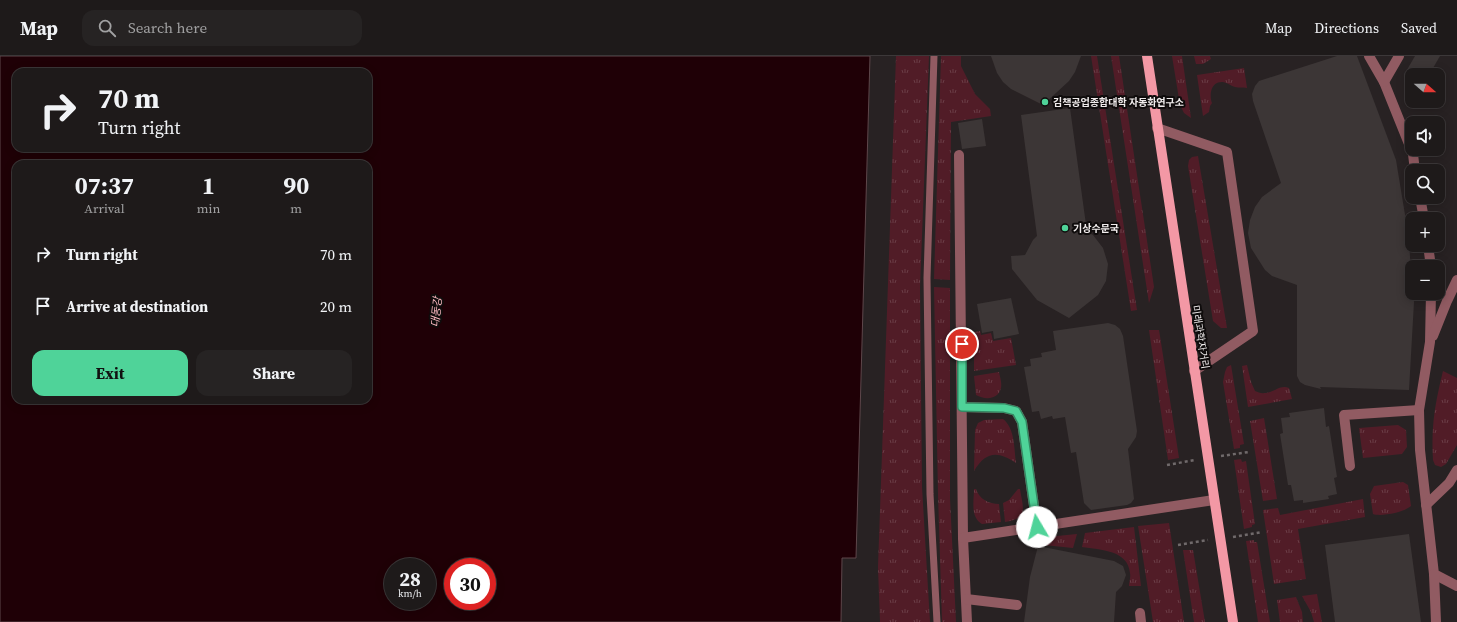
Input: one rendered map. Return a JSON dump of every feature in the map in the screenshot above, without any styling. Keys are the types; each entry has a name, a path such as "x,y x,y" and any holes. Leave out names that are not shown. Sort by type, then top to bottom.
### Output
{"main road":[{"name":"미래과학자거리","path":"1146,56 1233,622"}],"street":[{"path":"1369,56 1384,82 1412,154 1414,164"},
{"path":"1384,82 1399,56"},
{"path":"1157,128 1227,152 1253,331 1194,371"},
{"path":"959,155 963,538 967,622"},
{"path":"1430,342 1457,280"},
{"path":"1431,300 1430,342 1419,410 1420,450 1434,574 1436,622"},
{"path":"962,407 1004,408 1016,411 1022,422 1037,527"},
{"path":"1350,466 1344,415 1419,410"},
{"path":"1426,505 1449,483 1457,470"},
{"path":"963,538 1214,500"},
{"path":"1434,574 1457,586"},
{"path":"966,599 1017,605"}],"lane":[{"path":"934,56 927,278 930,494 936,622"}],"green space":[{"path":"896,56 929,56 920,287 922,487 930,622 880,622 878,567"},
{"path":"941,56 961,56 961,66 975,94 990,109 991,116 951,122 950,280 934,279"},
{"path":"1091,56 1097,56 1137,310 1131,311"},
{"path":"1111,56 1119,56 1154,287 1149,303"},
{"path":"1172,56 1182,56 1191,118 1184,113 1180,105"},
{"path":"1194,56 1210,56 1211,59 1203,64 1196,64"},
{"path":"1244,68 1247,88 1235,87 1219,82 1213,86 1211,92 1212,103 1209,112 1203,116 1197,75"},
{"path":"1198,156 1227,328 1221,328 1213,321 1188,166 1189,160 1192,157"},
{"path":"934,287 950,288 950,498 956,622 942,622"},
{"path":"1149,330 1159,330 1179,458 1168,460"},
{"path":"980,331 981,335 991,333 993,341 1011,338 1016,365 974,371 974,332"},
{"path":"1231,365 1244,444 1240,445 1240,448 1234,449 1223,382 1227,367"},
{"path":"1247,365 1255,391 1260,393 1271,392 1286,387 1289,388 1292,399 1248,407 1242,366"},
{"path":"1443,371 1457,378 1457,445 1446,464 1441,467 1435,465 1433,460 1433,425"},
{"path":"999,372 1001,388 997,395 991,398 983,398 976,395 974,376"},
{"path":"1264,418 1277,499 1263,501 1250,421"},
{"path":"1003,419 1007,423 1012,433 1016,463 1004,456 993,455 983,460 974,471 975,430 978,423 984,420"},
{"path":"1398,425 1406,430 1407,447 1402,454 1363,458 1359,428"},
{"path":"1241,459 1242,462 1246,461 1255,524 1252,525 1252,527 1244,529 1234,460"},
{"path":"1403,482 1408,485 1411,506 1393,513 1382,515 1373,514 1370,494 1374,486"},
{"path":"974,489 976,489 979,496 985,500 999,504 1001,522 982,524 978,521 974,513"},
{"path":"1018,489 1020,489 1023,512 1018,518 1005,522 1003,503 1009,500"},
{"path":"1363,499 1365,517 1298,529 1306,579 1274,584 1263,510 1278,508 1280,515"},
{"path":"1169,523 1184,622 1153,622 1138,526"},
{"path":"1134,527 1141,586 1129,586 1130,575 1128,565 1119,555 1105,550 1082,547 1085,533"},
{"path":"1077,534 1073,548 1044,545 1047,537"},
{"path":"1254,540 1254,542 1257,542 1270,622 1258,622 1246,541"},
{"path":"1183,550 1193,550 1205,622 1194,622"},
{"path":"1317,594 1322,622 1314,622 1311,612 1302,596"},
{"path":"1296,597 1302,612 1303,622 1280,622 1277,600"}],"water":[{"name":"대동강","path":"0,56 870,56 856,558 842,558 841,622 0,622"}],"building":[{"path":"991,56 1081,56 1075,72 1069,81 1043,105 1011,89 1003,82 997,73"},
{"path":"1337,56 1357,56 1396,160 1405,215 1405,252 1410,252 1410,260 1405,260 1405,300 1414,300 1414,302 1409,390 1320,387 1321,389 1305,385 1300,382 1297,376 1297,285 1272,276 1265,270 1251,248 1248,233 1250,220 1255,207 1262,197 1281,183 1253,101 1252,94 1259,81"},
{"path":"1415,56 1440,56 1433,68 1408,68"},
{"name":"기상수문국","path":"1070,108 1087,232 1093,235 1103,248 1108,264 1106,281 1098,295 1069,318 1037,300 1012,269 1011,256 1025,255 1033,240 1037,236 1021,115"},
{"path":"982,119 986,146 962,149 958,123"},
{"path":"1011,298 1019,334 994,339 993,331 982,333 977,304"},
{"path":"1108,323 1115,325 1120,329 1123,336 1137,431 1136,437 1128,449 1134,499 1127,505 1091,510 1084,503 1076,452 1071,453 1065,417 1053,419 1052,416 1041,419 1039,411 1032,412 1024,367 1031,366 1030,359 1042,357 1041,353 1056,350 1053,331"},
{"path":"1324,408 1326,427 1329,426 1337,477 1334,478 1337,494 1328,496 1329,499 1303,503 1303,500 1294,501 1291,485 1288,485 1280,434 1283,433 1281,418 1290,417 1289,413"},
{"path":"1409,534 1421,622 1335,622 1325,545"},
{"path":"1038,546 1114,561 1123,566 1126,575 1122,586 1116,592 1114,622 1024,622 1030,577"}],"place":[{"name":"김책공업종합대학 자동화연구소","path":"1045,102"},
{"name":"기상수문국","path":"1065,228"}],"route":[{"path":"962,344 962,407 981,406 1004,408 1016,411 1022,422 1037,527"}]}
